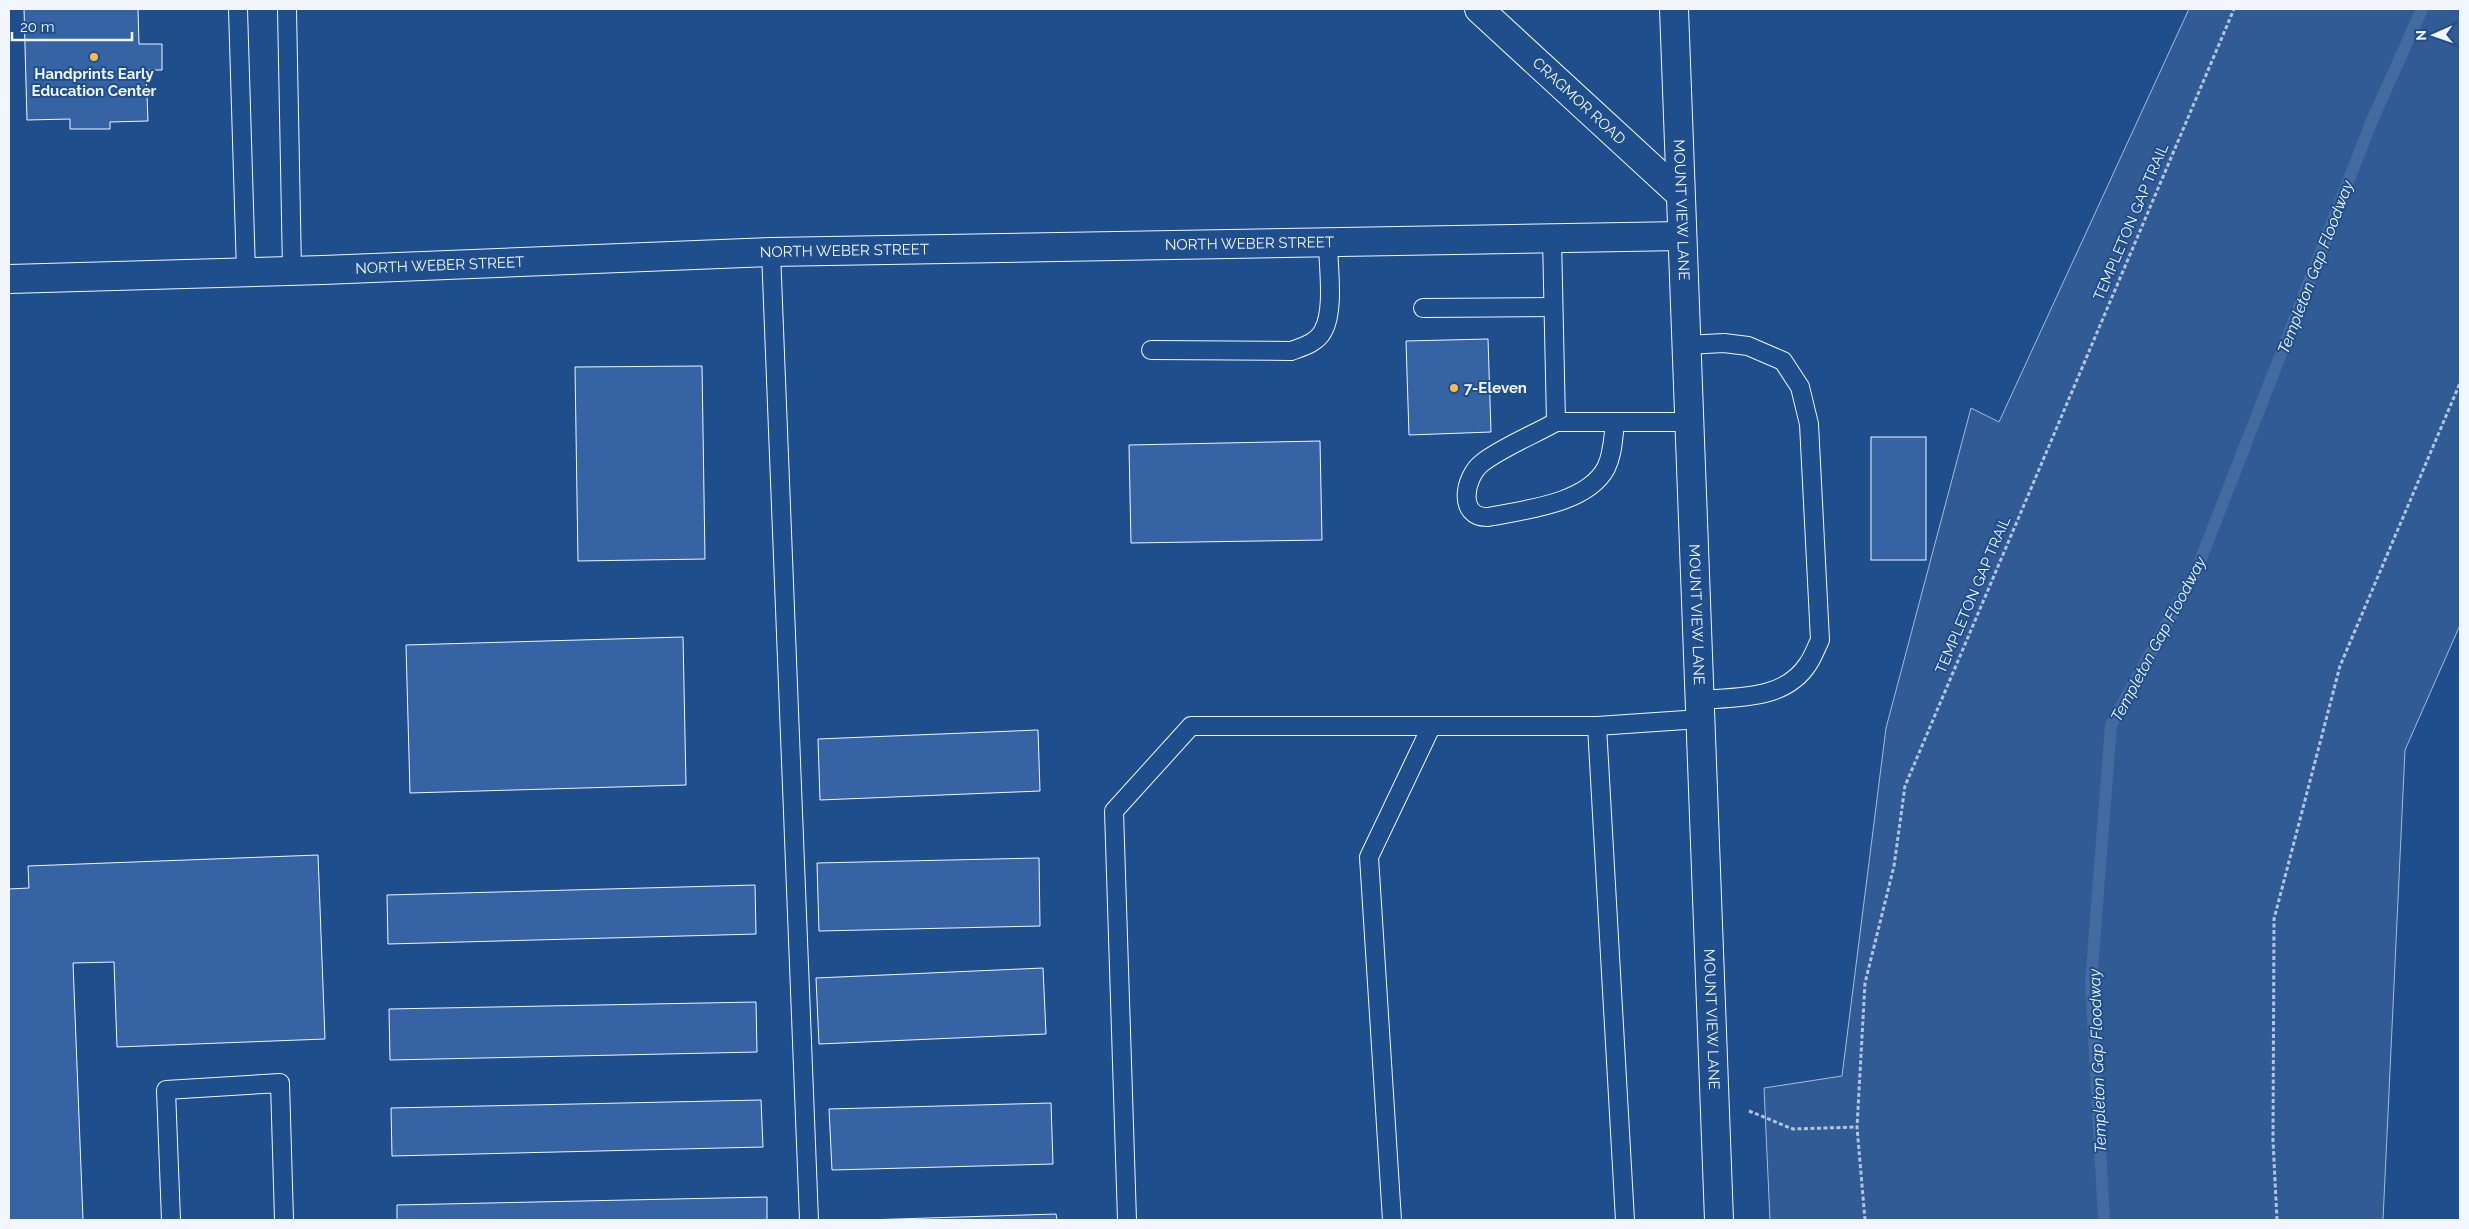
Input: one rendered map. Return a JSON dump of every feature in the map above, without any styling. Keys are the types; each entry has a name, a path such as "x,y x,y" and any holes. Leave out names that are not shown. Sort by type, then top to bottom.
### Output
{"street":[{"name":"CRAGMOR ROAD","path":"1479,9 1680,194"},
{"name":"MOUNT VIEW LANE","path":"1674,9 1719,1220"},
{"name":"NORTH WEBER STREET","path":"9,279 772,252 1682,236"}],"lane":[{"path":"238,9 246,272"},
{"path":"287,9 292,270"},
{"path":"1552,238 1556,422"},
{"path":"1151,350 1290,351 1310,344 1323,332 1329,308 1328,242"},
{"path":"772,252 809,1220"},
{"path":"1424,308 1553,306"},
{"path":"1127,1220 1114,811 1191,726 1597,726 1700,709 1758,696 1788,686 1808,665 1820,640 1810,424 1800,387 1782,361 1748,346 1724,343 1686,345"},
{"path":"1615,422 1612,450 1606,468 1594,483 1573,497 1545,505 1479,518 1468,508 1466,492 1470,479 1480,464 1556,422 1615,422 1689,422"},
{"path":"1597,726 1624,1220"},
{"path":"1392,1220 1369,857 1431,727"},
{"path":"171,1220 166,1090 280,1083 284,1220"}],"path":[{"name":"TEMPLETON GAP TRAIL","path":"1865,1220 1857,1126 1865,982 1894,866 1905,786 2234,9"},
{"path":"2276,1220 2273,1141 2274,919 2340,666 2460,384"},
{"path":"1714,1095 1793,1129 1857,1126"}],"shaded area":[{"path":"2189,9 2460,9 2460,625 2405,750 2383,1220 1770,1220 1764,1088 1842,1076 1886,728 1971,408 1999,422"}],"building":[{"name":"Handprints Early Education Center","path":"24,9 138,9 139,44 162,44 162,70 146,70 148,121 110,122 110,129 70,129 70,119 27,120"},
{"path":"1488,339 1491,432 1409,435 1406,341"},
{"path":"702,366 705,559 578,561 575,367"},
{"path":"1871,437 1926,437 1926,560 1871,560"},
{"path":"1320,441 1322,540 1131,543 1129,445"},
{"path":"683,637 686,785 410,793 406,645"},
{"path":"1038,730 1040,791 820,800 818,739"},
{"path":"318,855 325,1039 117,1047 114,962 73,963 83,1220 9,1220 9,889 29,888 28,866"},
{"path":"1039,858 1040,926 819,931 817,863"},
{"path":"755,885 756,934 388,944 387,895"},
{"path":"1043,968 1046,1034 819,1044 816,978"},
{"path":"756,1002 757,1052 390,1060 389,1009"},
{"path":"761,1100 763,1147 392,1156 391,1108"},
{"path":"1051,1103 1053,1164 832,1170 829,1109"},
{"path":"767,1197 767,1220 397,1220 397,1205"},
{"path":"1056,1214 1057,1220 865,1220"}],"waterway":[{"name":"Templeton Gap Floodway","path":"2104,1220 2091,982 2111,725 2197,569 2371,123 2422,9"}],"place":[{"name":"Handprints Early Education Center","path":"94,57"},
{"name":"7-Eleven","path":"1454,388"}]}
